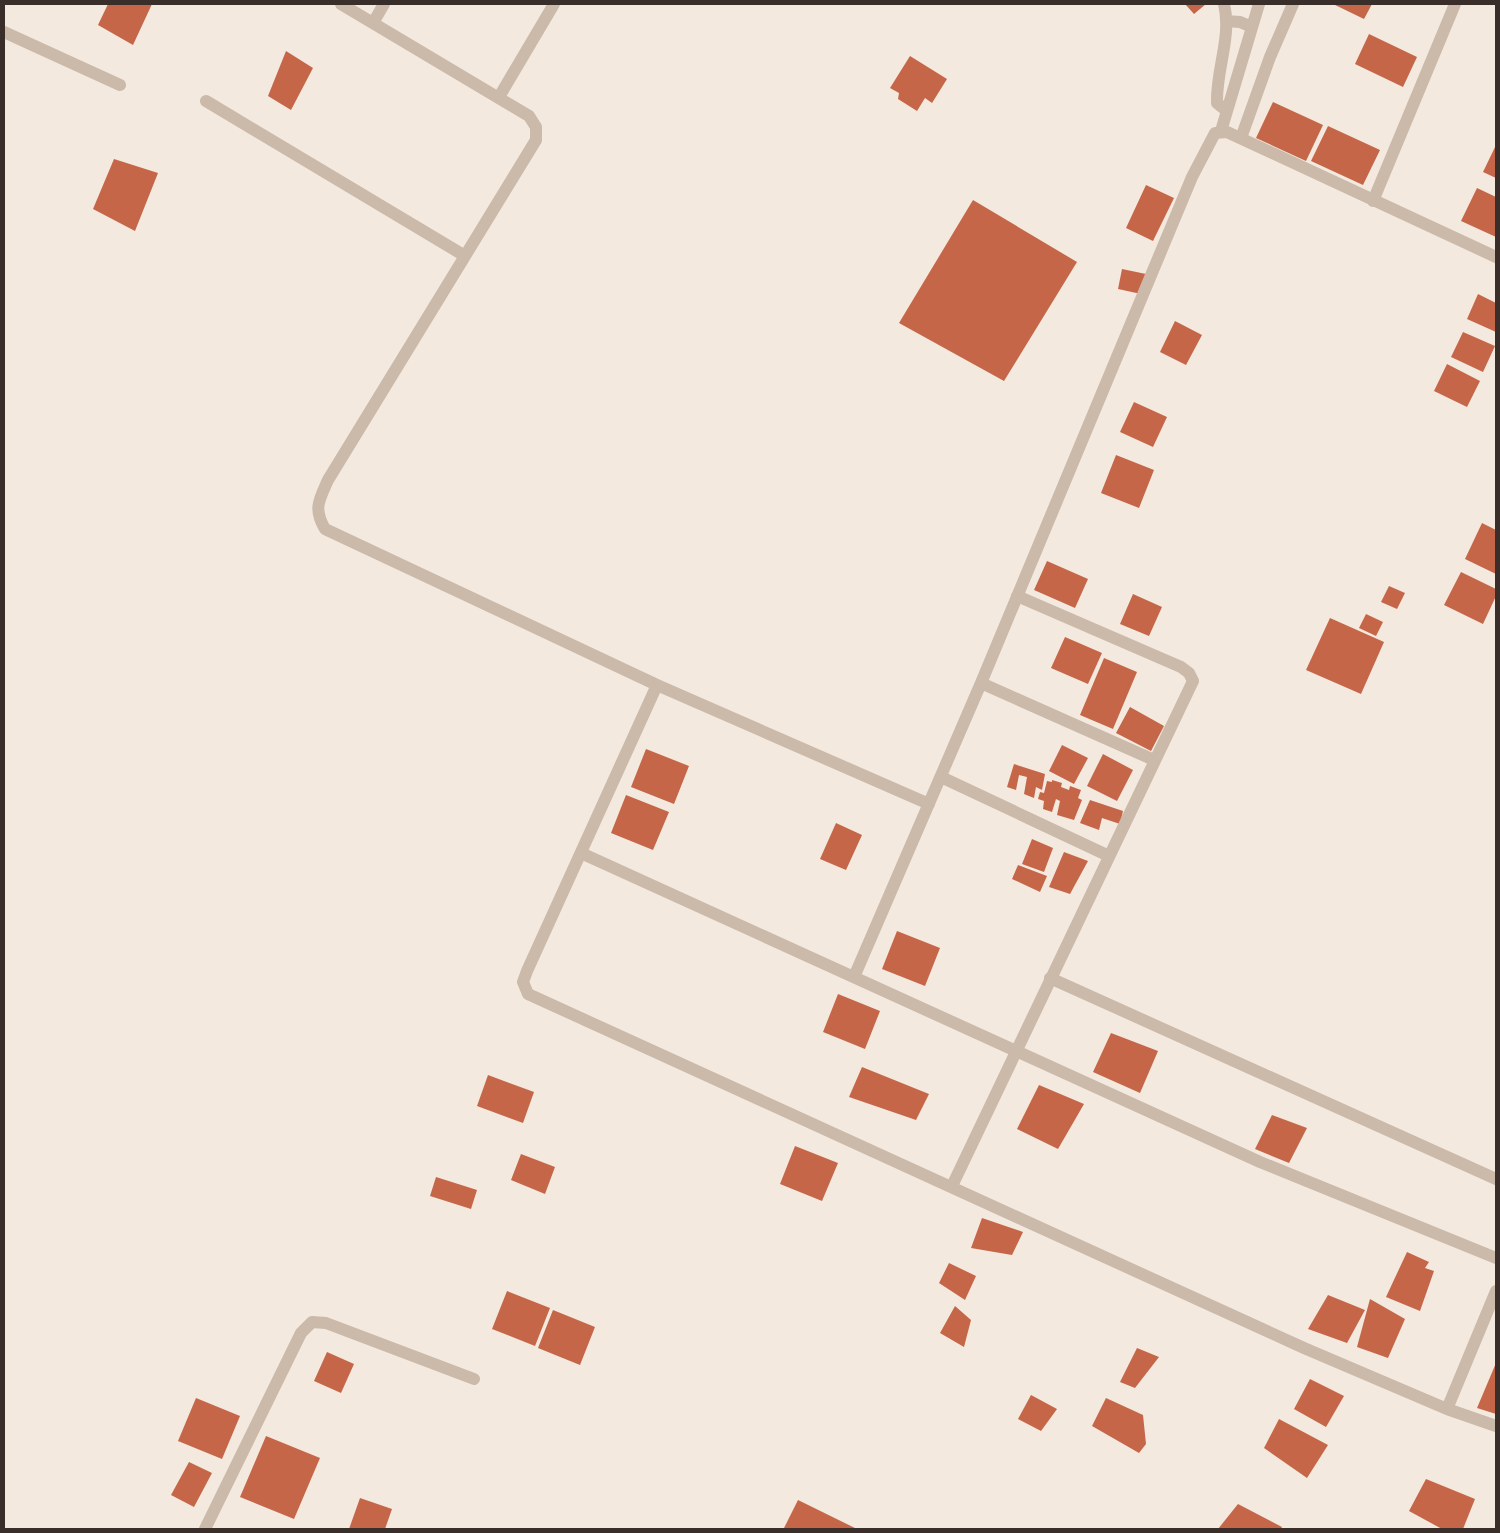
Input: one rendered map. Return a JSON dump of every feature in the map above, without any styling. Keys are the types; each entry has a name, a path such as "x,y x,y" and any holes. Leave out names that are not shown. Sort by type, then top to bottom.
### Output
{"street":[{"path":"341,4 529,116 536,127 536,140 328,480 319,500 317,516 325,529 657,685 929,804"},
{"path":"373,23 384,4"},
{"path":"499,97 554,4"},
{"path":"1224,4 1226,21 1224,54 1217,88 1217,103 1227,111"},
{"path":"1221,131 1259,4"},
{"path":"1242,138 1270,56 1293,4"},
{"path":"1373,201 1455,4"},
{"path":"1226,21 1252,27"},
{"path":"4,32 120,85"},
{"path":"206,101 465,256"},
{"path":"854,977 981,683 1192,177 1210,139 1215,133 1221,131 1242,138 1496,257"},
{"path":"952,1186 1193,681 1189,673 1181,667 1017,596"},
{"path":"981,683 1154,760"},
{"path":"657,685 527,971 523,982 528,994 1304,1348 1447,1409 1496,1426"},
{"path":"941,777 1109,856"},
{"path":"582,853 1015,1053 1260,1162 1496,1258"},
{"path":"1050,978 1496,1179"},
{"path":"1447,1409 1496,1291"},
{"path":"205,1529 301,1333 312,1322 326,1324 474,1379"}],"building":[{"path":"108,4 152,4 133,45 98,25"},
{"path":"1185,4 1206,4 1194,14"},
{"path":"1333,4 1372,4 1364,19"},
{"path":"1369,34 1417,57 1403,87 1355,64"},
{"path":"286,51 313,68 291,110 268,96"},
{"path":"910,56 947,79 932,103 925,98 917,111 898,99 899,93 890,88"},
{"path":"1273,102 1323,125 1306,161 1256,138"},
{"path":"1328,126 1380,150 1363,185 1311,161"},
{"path":"1496,145 1496,178 1483,172"},
{"path":"114,159 158,173 135,231 93,209"},
{"path":"1146,185 1174,198 1153,241 1126,228"},
{"path":"1477,188 1496,197 1496,237 1461,221"},
{"path":"973,200 1077,262 1004,381 899,323"},
{"path":"1122,269 1146,274 1141,294 1118,289"},
{"path":"1478,294 1496,303 1496,332 1467,319"},
{"path":"1175,321 1202,335 1186,365 1160,352"},
{"path":"1463,332 1495,346 1483,372 1451,357"},
{"path":"1447,364 1480,381 1467,407 1434,391"},
{"path":"1134,402 1167,417 1153,447 1120,432"},
{"path":"1116,455 1154,470 1139,508 1101,493"},
{"path":"1482,523 1496,530 1496,574 1465,559"},
{"path":"1047,561 1088,579 1075,608 1034,590"},
{"path":"1461,572 1496,589 1496,596 1483,624 1444,605"},
{"path":"1389,586 1405,593 1397,609 1381,602"},
{"path":"1133,594 1162,607 1149,636 1120,624"},
{"path":"1366,614 1383,622 1376,636 1359,628"},
{"path":"1330,618 1384,642 1361,694 1306,670"},
{"path":"1065,637 1102,653 1088,684 1051,668"},
{"path":"1104,658 1137,672 1113,729 1080,715"},
{"path":"1130,707 1164,726 1151,751 1116,733"},
{"path":"1062,745 1088,758 1074,784 1049,771"},
{"path":"646,749 689,766 674,804 631,787"},
{"path":"1103,754 1133,770 1117,801 1087,786"},
{"path":"1014,764 1045,774 1042,790 1036,787 1034,798 1024,794 1027,777 1019,775 1016,790 1007,787"},
{"path":"1052,780 1062,783 1061,787 1069,790 1070,786 1081,790 1078,798 1082,800 1074,820 1057,815 1060,801 1056,799 1052,812 1043,809 1044,801 1038,799 1040,792 1044,793 1047,781 1052,782"},
{"path":"626,795 669,812 653,850 611,833"},
{"path":"1090,800 1123,811 1120,824 1102,818 1099,830 1080,823"},
{"path":"836,823 862,835 846,870 820,859"},
{"path":"1032,839 1053,848 1044,872 1022,864"},
{"path":"1064,852 1088,861 1070,894 1049,887"},
{"path":"1018,865 1047,876 1040,892 1012,879"},
{"path":"897,931 940,948 925,986 882,969"},
{"path":"838,994 880,1011 865,1049 823,1032"},
{"path":"1111,1033 1158,1051 1140,1093 1093,1072"},
{"path":"862,1067 929,1094 916,1120 849,1097"},
{"path":"488,1075 534,1092 523,1123 477,1106"},
{"path":"1039,1085 1084,1104 1058,1149 1017,1129"},
{"path":"1272,1115 1307,1128 1289,1163 1255,1149"},
{"path":"795,1146 838,1163 822,1201 780,1184"},
{"path":"521,1154 555,1167 545,1194 511,1180"},
{"path":"436,1177 477,1190 471,1209 430,1196"},
{"path":"982,1218 1023,1232 1012,1255 971,1248"},
{"path":"1407,1252 1429,1262 1425,1268 1434,1271 1420,1311 1386,1297"},
{"path":"949,1263 976,1276 965,1300 939,1283"},
{"path":"507,1291 550,1308 535,1346 492,1329"},
{"path":"1328,1295 1365,1310 1347,1343 1308,1329"},
{"path":"1370,1299 1405,1319 1388,1358 1357,1347"},
{"path":"955,1306 971,1320 964,1347 940,1333"},
{"path":"553,1310 595,1327 580,1365 538,1348"},
{"path":"1137,1348 1159,1357 1135,1388 1120,1382"},
{"path":"327,1352 354,1364 341,1393 314,1381"},
{"path":"1496,1363 1496,1414 1477,1408"},
{"path":"1310,1379 1344,1396 1326,1427 1294,1409"},
{"path":"1031,1395 1057,1409 1041,1431 1018,1419"},
{"path":"196,1398 240,1416 222,1459 178,1441"},
{"path":"1106,1398 1143,1415 1146,1444 1139,1453 1092,1426"},
{"path":"1279,1419 1328,1445 1307,1478 1264,1448"},
{"path":"266,1436 320,1458 294,1519 240,1497"},
{"path":"189,1462 212,1473 194,1507 171,1495"},
{"path":"1426,1479 1475,1499 1463,1529 1442,1529 1409,1511"},
{"path":"360,1498 392,1509 385,1529 349,1529"},
{"path":"798,1500 857,1529 784,1528"},
{"path":"1238,1504 1282,1527 1281,1529 1218,1529"}]}
